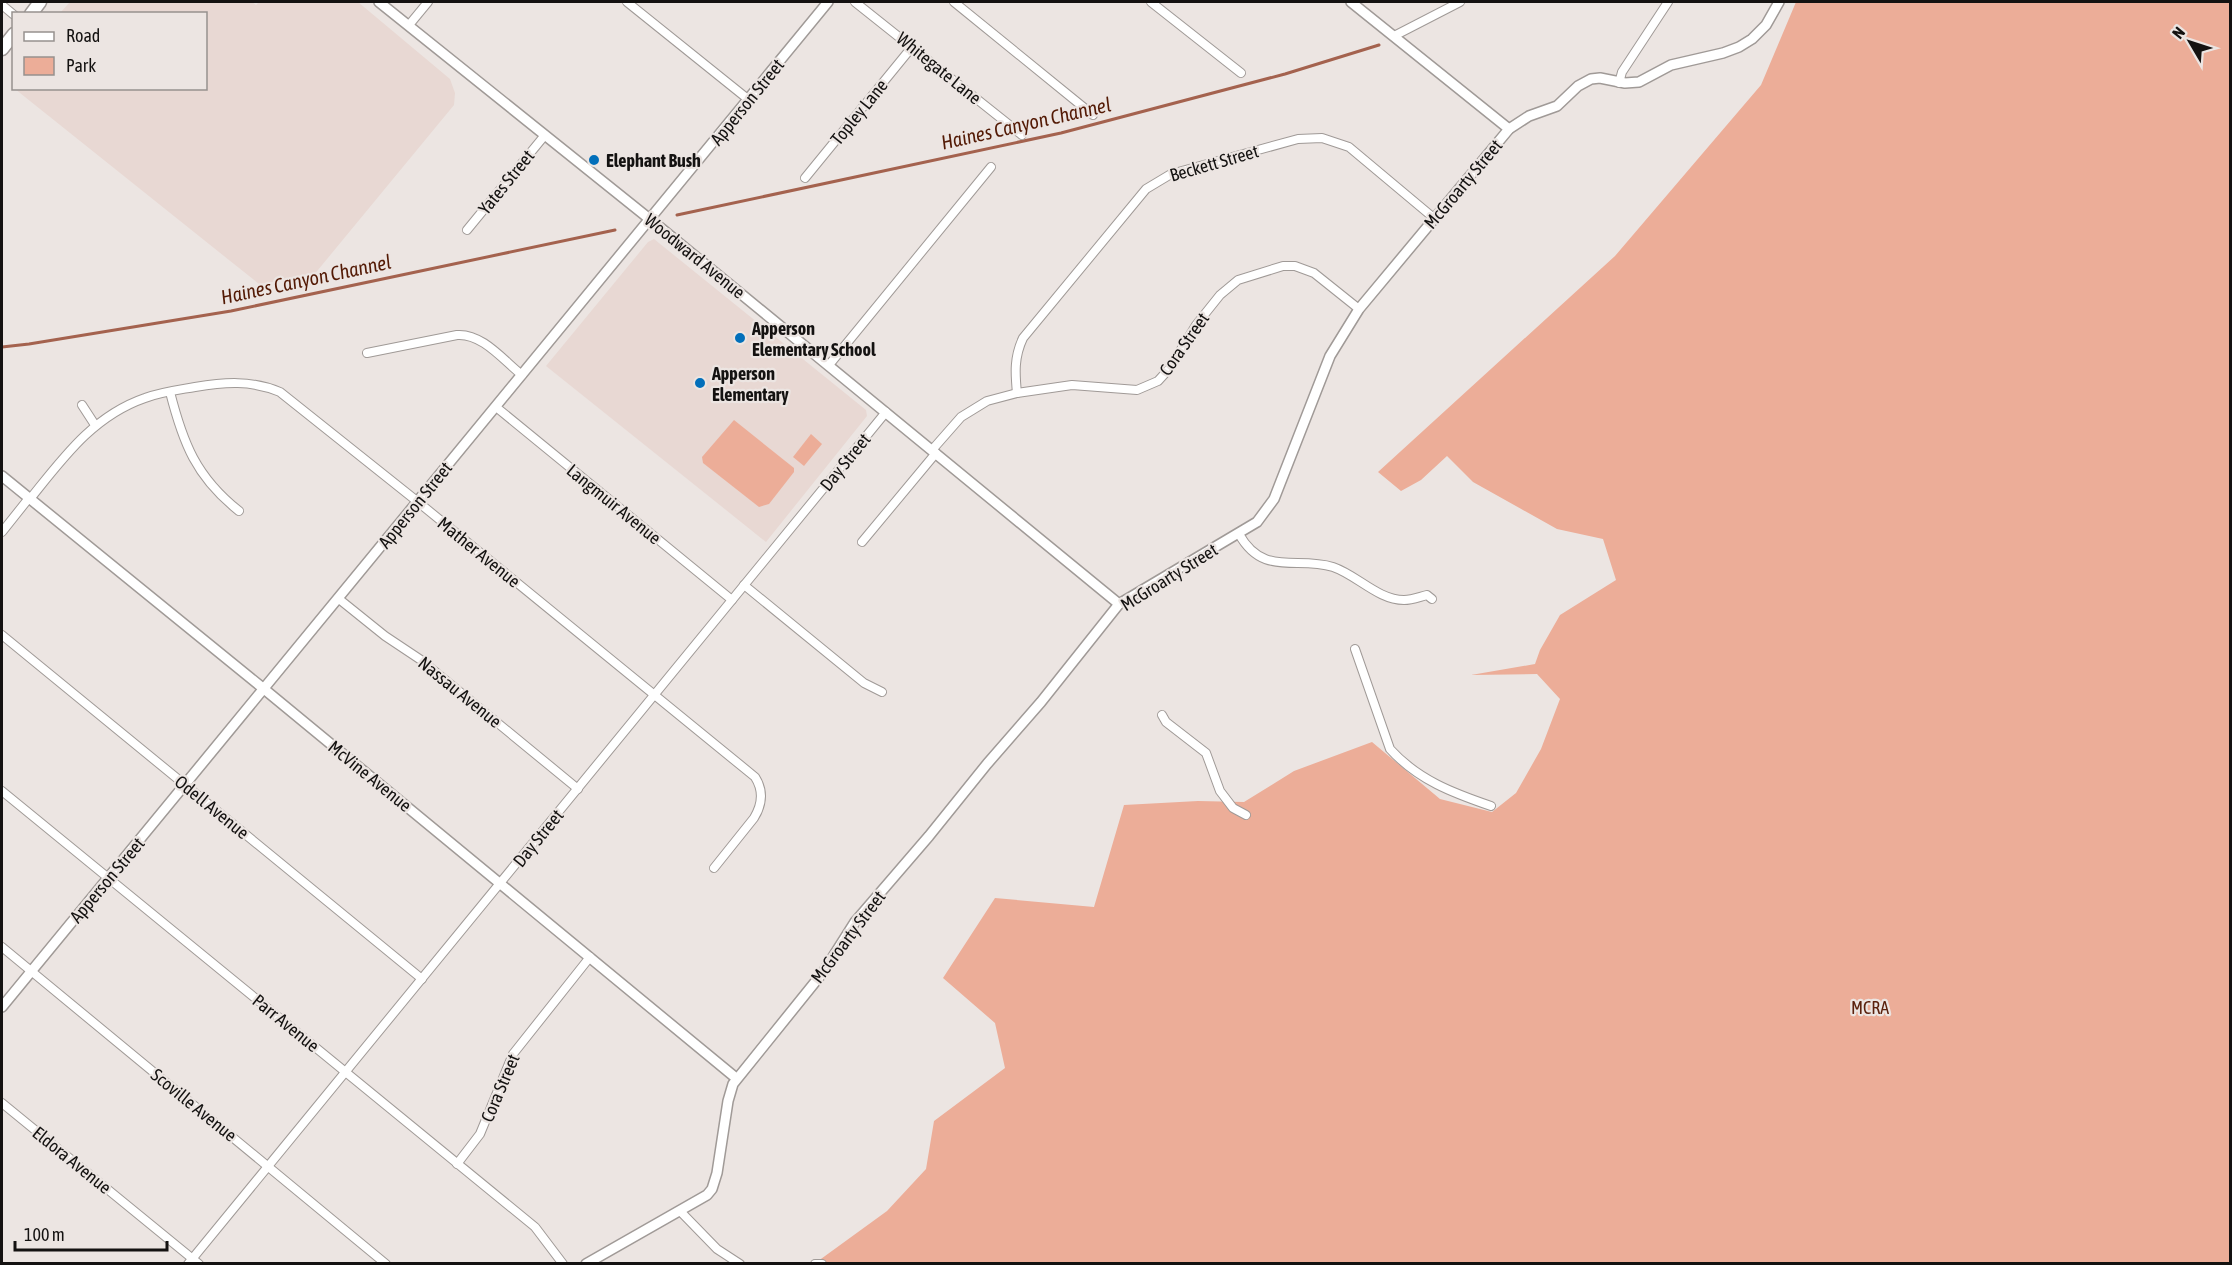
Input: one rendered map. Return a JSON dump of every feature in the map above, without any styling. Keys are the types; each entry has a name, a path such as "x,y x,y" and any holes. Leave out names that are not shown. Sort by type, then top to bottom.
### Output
{"main road":[{"path":"2,49 12,36"}],"street":[{"name":"Woodward Avenue","path":"379,2 650,219 1119,604"},
{"path":"409,25 428,2"},
{"path":"627,2 748,100"},
{"name":"Apperson Street","path":"2,1007 828,2"},
{"name":"Whitegate Lane","path":"855,2 1022,135"},
{"path":"954,2 1094,115"},
{"path":"1151,2 1241,73"},
{"path":"1351,2 1509,129"},
{"path":"1394,36 1460,2"},
{"path":"1619,82 1622,72 1668,2"},
{"name":"McGroarty Street","path":"586,1263 707,1196 712,1189 724,1141 730,1091 736,1078 824,971 855,922 1041,702 1119,604 1239,534 1260,519 1274,499 1330,356 1359,309 1509,129 1529,116 1560,104 1585,81 1600,78 1619,82 1639,82 1671,65 1739,47 1752,39 1766,25 1779,2"},
{"name":"Topley Lane","path":"805,178 912,46"},
{"name":"Yates Street","path":"467,230 545,135"},
{"name":"Beckett Street","path":"1017,393 1015,371 1017,351 1023,338 1146,189 1171,174 1298,139 1322,138 1349,147 1435,219"},
{"path":"829,365 991,166"},
{"name":"Cora Street","path":"862,542 934,451 953,423 970,410 987,401 1017,393 1072,385 1133,390 1150,386 1169,369 1196,325 1228,286 1238,280 1283,266 1295,266 1314,273 1359,309"},
{"path":"367,353 466,335 480,341 522,375"},
{"name":"Mather Avenue","path":"2,532 68,452 95,425 133,403 170,392 231,382 257,384 274,390 291,399 755,777 759,783 761,797 759,810 714,868"},
{"path":"170,392 183,438 195,463 210,484 239,511"},
{"path":"82,405 95,425"},
{"name":"Langmuir Avenue","path":"496,407 732,600"},
{"name":"Day Street","path":"193,1262 268,1166 886,412"},
{"name":"McVine Avenue","path":"2,476 736,1078"},
{"path":"1239,534 1246,546 1263,559 1288,564 1332,567 1344,571 1392,598 1411,600 1427,596 1432,599"},
{"path":"744,585 864,683 882,692"},
{"name":"Nassau Avenue","path":"339,598 385,636 422,660 578,789"},
{"name":"Odell Avenue","path":"2,635 422,979"},
{"path":"1355,649 1372,694 1384,738 1390,749 1401,761 1426,779 1447,790 1491,806"},
{"path":"1162,715 1166,722 1206,753 1224,796 1233,808 1246,815"},
{"name":"Parr Avenue","path":"2,791 535,1227 563,1263"},
{"name":"Scoville Avenue","path":"2,947 386,1263"},
{"name":"Cora Street","path":"458,1164 480,1134 513,1054 590,957"},
{"name":"Eldora Avenue","path":"2,1103 193,1262"},
{"path":"680,1211 717,1249 740,1263"},
{"path":"814,1263 822,1263"}],"shaded area":[{"path":"70,2 252,2 256,5 259,2 358,2 450,79 455,93 454,105 313,276 259,284 16,90 207,90 207,12 61,12"},
{"name":"Apperson Elementary","path":"654,239 866,410 867,416 766,542 546,366 648,242"}],"green space":[{"name":"MCRA","path":"1796,2 2230,2 2230,1263 814,1264 887,1211 926,1169 934,1121 1005,1068 995,1023 943,978 995,898 1094,907 1124,805 1198,801 1244,802 1294,771 1372,742 1440,799 1492,812 1516,793 1541,749 1560,699 1537,674 1471,675 1535,664 1540,650 1560,615 1616,580 1603,539 1557,529 1473,482 1447,456 1421,480 1401,491 1378,472 1615,256 1761,85"},
{"path":"734,420 794,468 794,472 769,504 759,507 703,463 702,457"},
{"path":"811,434 822,444 804,466 793,457"}],"waterway":[{"name":"Haines Canyon Channel","path":"677,215 1061,133 1285,74 1379,45"},
{"name":"Haines Canyon Channel","path":"2,347 231,311 615,230"}],"place":[{"name":"Elephant Bush","path":"594,160"},
{"name":"Apperson Elementary School","path":"740,338"},
{"name":"Apperson Elementary","path":"700,383"}]}
